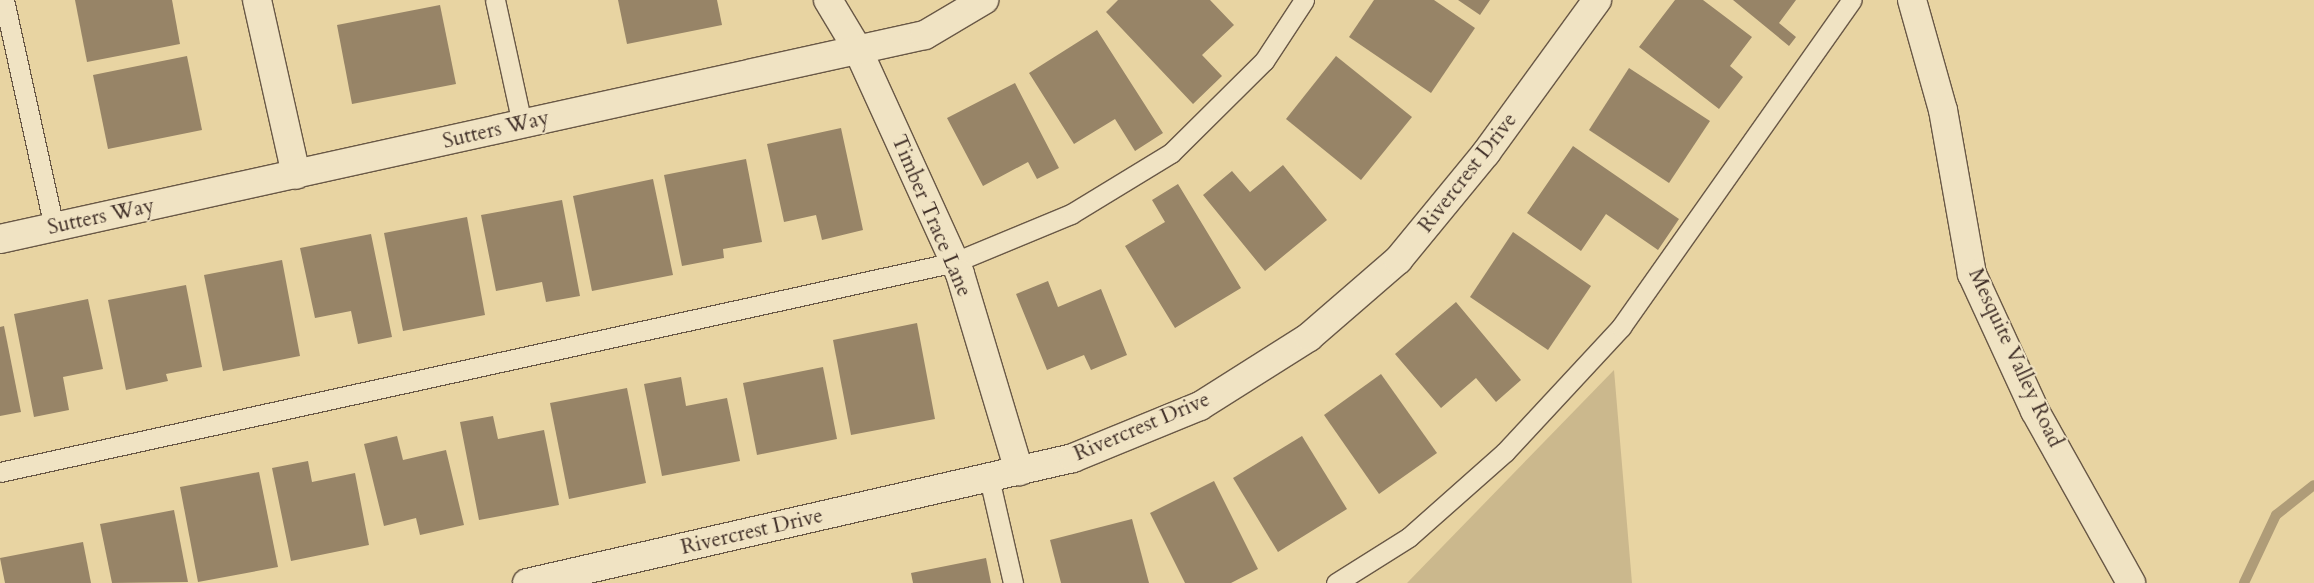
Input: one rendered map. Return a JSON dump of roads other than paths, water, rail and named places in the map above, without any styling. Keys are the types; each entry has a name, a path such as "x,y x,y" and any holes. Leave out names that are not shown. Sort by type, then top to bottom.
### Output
{"street":[{"path":"257,0 296,175"},
{"name":"Timber Trace Lane","path":"828,0 858,50 955,262 1019,471"},
{"name":"Sutters Way","path":"0,238 296,175 925,35 984,0"},
{"name":"Rivercrest Drive","path":"527,583 1074,458 1200,406 1310,337 1398,260 1486,153 1597,0"},
{"name":"Mesquite Valley Road","path":"1912,0 1943,110 1972,274 2035,411 2131,583"}],"lane":[{"path":"4,0 54,227"},
{"path":"495,0 522,124"},
{"path":"0,472 955,262 1072,214 1171,153 1264,60 1304,0"},
{"path":"1336,583 1409,537 1506,452 1621,327 1852,0"},
{"path":"989,478 1013,583"}],"waterway":[{"path":"2244,583 2276,515 2314,485"}]}
